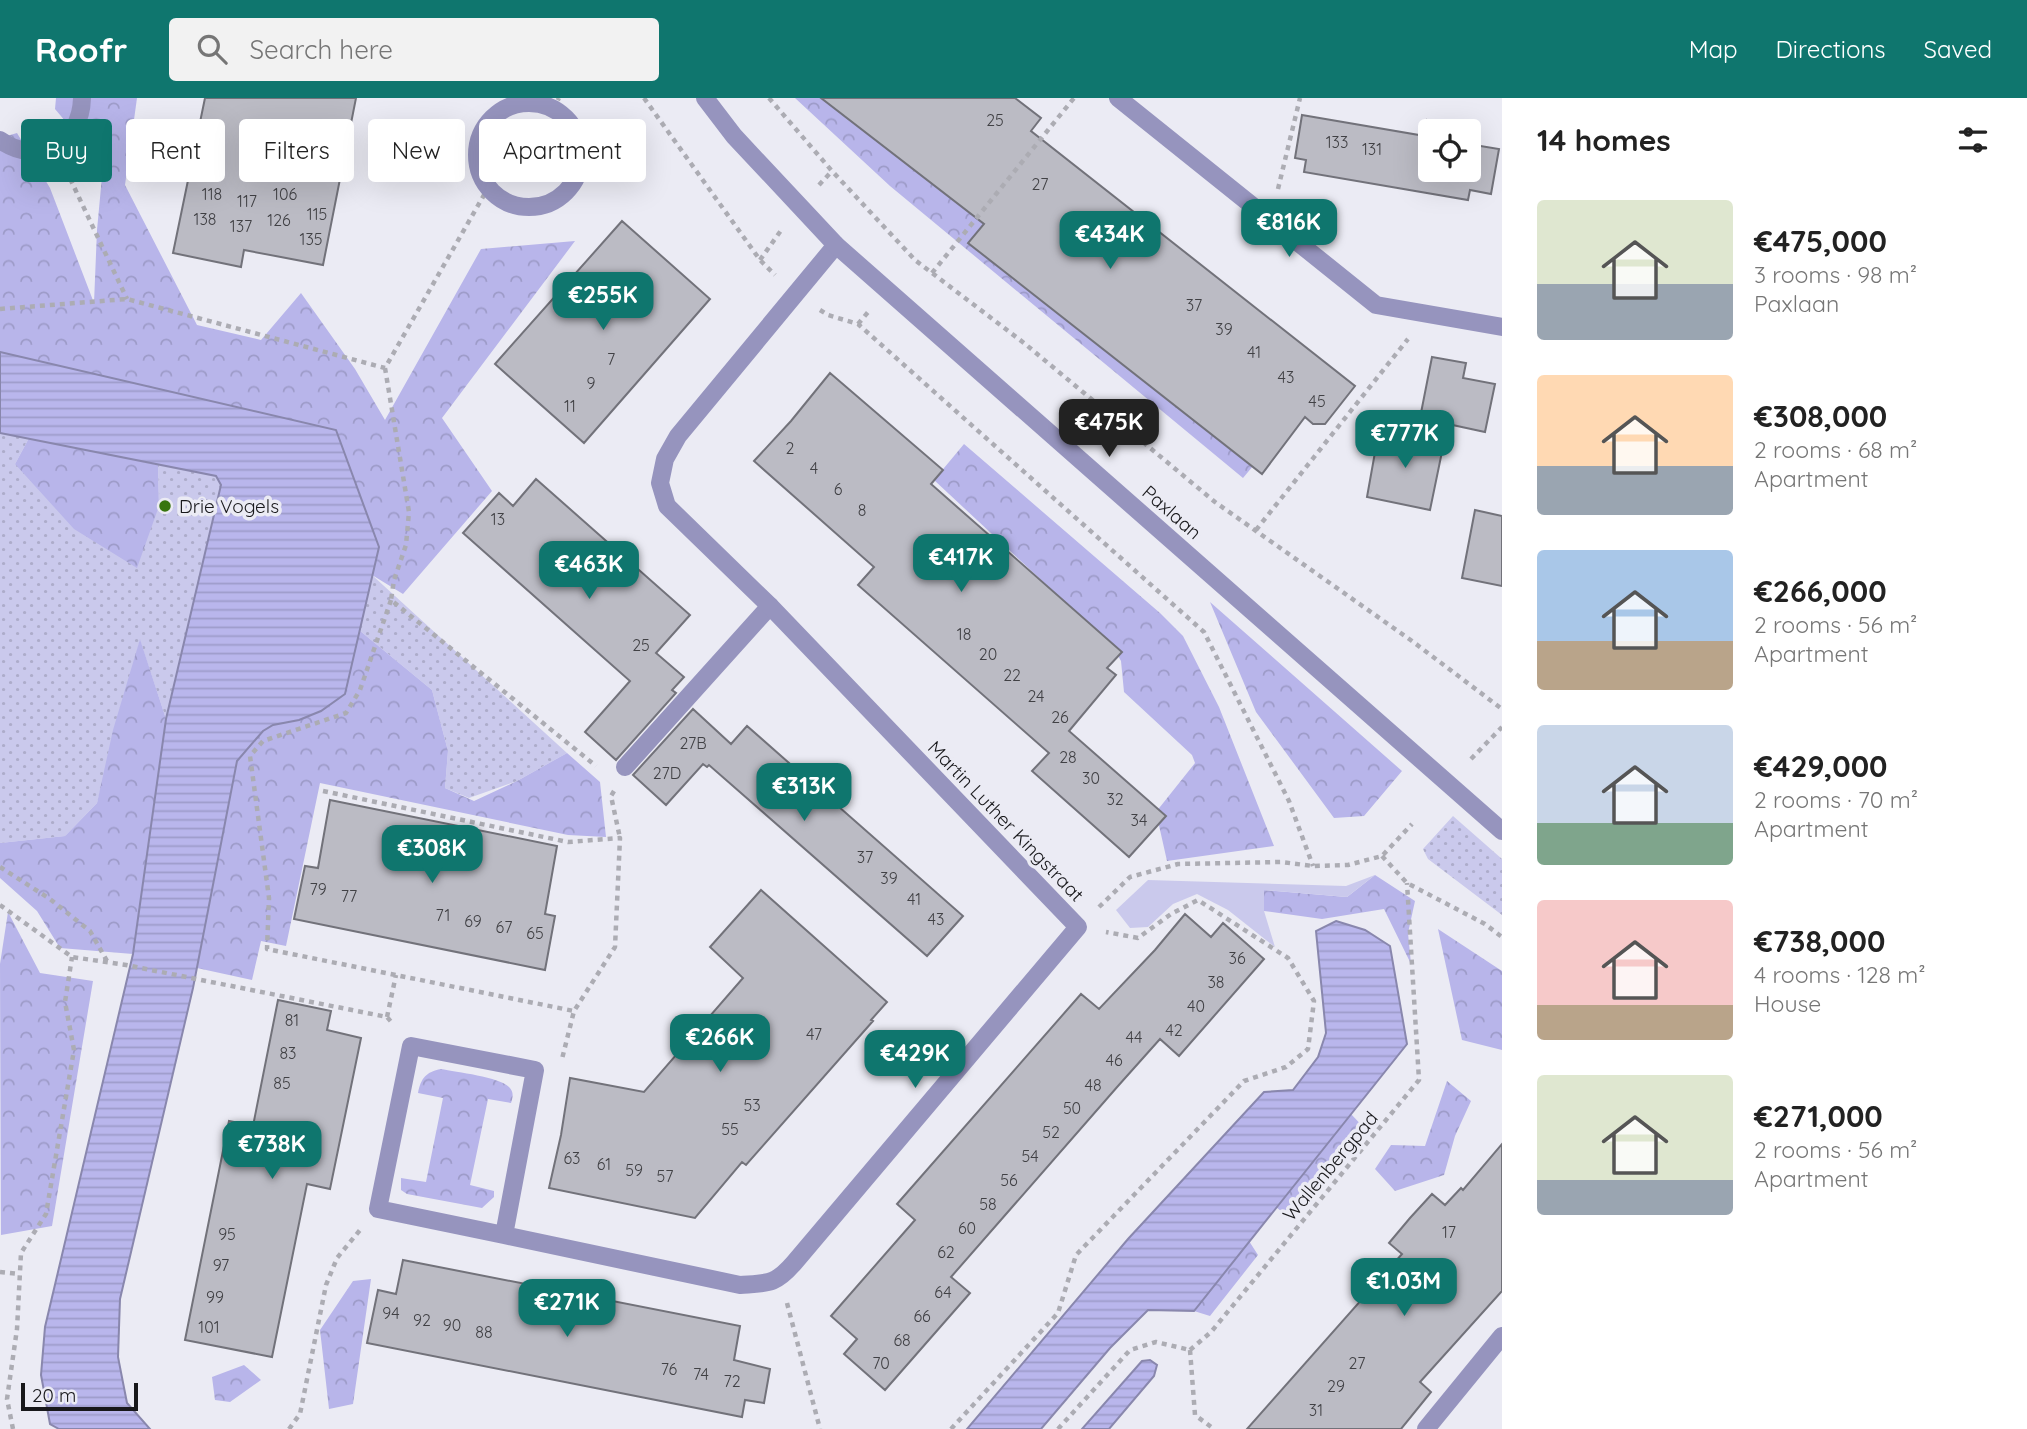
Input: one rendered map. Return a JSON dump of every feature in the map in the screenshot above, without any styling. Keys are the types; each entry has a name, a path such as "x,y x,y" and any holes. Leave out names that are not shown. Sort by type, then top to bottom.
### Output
{"street":[{"path":"79,119 82,98"},
{"name":"Paxlaan","path":"705,98 733,136 836,245 1502,831"},
{"path":"1118,98 1376,305 1502,327"},
{"path":"505,102 556,103 580,139 582,158 578,175 568,190 554,201 537,207 519,206 502,200 488,188 480,174 477,158 478,143 489,122 505,102"},
{"path":"0,140 21,151"},
{"name":"Martin Luther Kingstraat","path":"781,1278 1078,927 769,606 667,506 660,483 665,459 678,436 836,245"},
{"path":"621,775 769,606"},
{"path":"504,1235 535,1070 411,1046 378,1209 740,1285 764,1284 781,1278"},
{"path":"1426,1429 1502,1336"}],"path":[{"path":"644,98 760,260 795,295 828,315 858,324 1204,632 1289,801 1313,866"},
{"name":"Paxlaan","path":"769,98 832,172 915,260 1024,343 1215,502 1412,641 1502,709"},
{"path":"932,273 1074,98"},
{"path":"1270,220 1300,98"},
{"path":"72,182 127,299"},
{"path":"488,188 385,368 409,512 406,545 394,580 391,600 360,690 346,713 263,741 250,756 269,898 267,949 574,1012"},
{"path":"0,309 127,299 385,368"},
{"path":"1256,530 1413,334 1416,312"},
{"path":"391,600 607,774"},
{"path":"1471,759 1502,727"},
{"path":"535,1070 563,1059 574,1012 615,947 620,838 611,796 621,775"},
{"path":"323,791 568,842 620,838"},
{"path":"1078,927 1130,877 1178,864 1281,862 1313,866 1348,865 1382,856 1412,824"},
{"path":"1382,856 1407,883 1485,924 1502,937"},
{"path":"0,867 50,899 90,931 108,962"},
{"name":"Wallenbergpad","path":"1191,1350 1211,1332 1419,1080 1407,883"},
{"path":"951,1429 1058,1313 1076,1255 1244,1081 1286,1067 1308,1049 1314,1001 1289,958 1198,900 1171,914 1138,938 1078,927"},
{"path":"0,905 72,957 126,964 387,1017 411,1046"},
{"path":"13,1429 7,1399 17,1329 21,1253 46,1214 74,1050 65,1002 72,957"},
{"path":"387,1017 396,975"},
{"path":"289,1429 300,1413 326,1285 337,1258 378,1209"},
{"path":"0,1272 19,1274"},
{"path":"781,1278 820,1429"},
{"path":"1058,1429 1130,1350 1156,1342 1191,1350 1195,1415 1214,1429"}],"shaded area":[{"path":"0,352 336,430 379,547 345,694 321,711 299,720 273,725 263,731 237,761 193,988 120,1299 118,1357 127,1403 150,1429 59,1429 50,1424 41,1375 45,1327 133,954 166,719 221,485 216,476 0,433"},
{"path":"0,433 29,438 15,464 159,506 158,465 216,476 221,485 166,719 140,640 97,803 65,836 0,843"},
{"path":"372,575 567,753 517,781 469,798 445,788 448,751 432,690 359,630"},
{"path":"1453,816 1502,859 1502,915 1428,859 1423,849"},
{"path":"1375,875 1347,897 1264,890 1264,911 1275,947 1228,910 1197,894 1173,904 1148,927 1130,928 1116,910 1148,880 1346,886"},
{"path":"1336,921 1365,930 1390,946 1407,1044 1194,1311 1148,1310 1110,1348 1041,1429 967,1429 1128,1239 1264,1092 1293,1090 1318,1057 1326,1033 1316,931"},
{"path":"1150,1360 1157,1365 1154,1376 1109,1429 1082,1429 1142,1361"}],"green space":[{"path":"56,98 137,98 134,119 126,119 125,185 197,325 261,340 301,293 355,369 385,420 481,249 575,241 442,418 492,491 403,594 372,575 379,547 336,430 0,352 0,138 17,133 21,140 21,182 46,182 50,188 94,303 102,182 112,182 112,119 63,119 55,109"},
{"path":"795,98 885,98 1278,436 1243,478 890,186"},
{"path":"29,438 158,465 159,506 137,568 74,529 15,464"},
{"path":"964,444 1160,613 1183,636 1219,707 1274,846 1167,861 1156,812 1195,763 1192,755 1124,692 1121,661 1113,647 934,480"},
{"path":"1210,602 1402,771 1364,816 1334,818 1256,712"},
{"path":"359,630 432,690 448,751 445,788 474,801 567,753 600,782 606,837 568,835 320,783 286,946 261,941 252,980 197,968 237,761 263,731 273,725 299,720 345,694"},
{"path":"140,639 166,719 133,954 60,948 37,911 0,878 0,843 65,836 97,803 113,730"},
{"path":"1375,875 1415,901 1408,933 1411,964 1384,909 1322,919 1264,911 1263,890 1347,897"},
{"path":"8,912 40,973 93,981 52,1226 1,1235 0,964"},
{"path":"1438,929 1502,971 1502,1050 1462,1040"},
{"path":"441,1069 497,1080 509,1087 512,1093 511,1103 488,1099 470,1185 494,1191 494,1197 482,1208 407,1194 401,1190 401,1178 426,1182 443,1098 418,1093 425,1076"},
{"path":"1447,1081 1471,1101 1455,1136 1444,1175 1395,1191 1375,1169 1391,1145 1425,1146"},
{"path":"1351,1114 1368,1132 1293,1221 1276,1207"},
{"path":"1249,1241 1258,1255 1210,1316 1194,1311"},
{"path":"371,1279 353,1404 329,1409 320,1330 353,1281"},
{"path":"244,1365 261,1380 230,1402 215,1400 212,1377"}],"building":[{"path":"205,98 356,98 352,119 239,119 239,182 339,182 323,265 244,250 241,267 173,253 188,182 225,182 225,119 201,119"},
{"path":"821,98 1015,98 1041,118 1031,131 1355,386 1325,424 1313,424 1305,417 1262,474 968,243 984,224"},
{"path":"1302,115 1418,135 1418,182 1481,182 1481,146 1499,149 1491,194 1470,190 1468,200 1304,172 1306,160 1295,158"},
{"path":"622,221 710,299 584,443 495,364"},
{"path":"1432,357 1466,363 1463,378 1495,384 1485,432 1420,418"},
{"path":"830,373 943,470 931,484 1122,652 1107,668 1116,675 1069,731 1166,816 1129,857 1032,771 1049,753 858,585 874,567 754,461"},
{"path":"1379,430 1444,442 1430,510 1367,497"},
{"path":"536,479 690,615 656,653 684,677 672,690 676,693 616,760 585,732 630,681 463,533 499,493 513,506"},
{"path":"1475,510 1502,516 1502,586 1462,578"},
{"path":"693,709 731,744 747,726 963,916 927,956 709,765 707,767 703,764 666,805 633,775"},
{"path":"330,800 557,846 545,914 555,916 545,970 294,919 305,866 318,868"},
{"path":"761,890 887,1002 746,1165 742,1162 695,1218 549,1188 570,1078 644,1092 743,978 710,947"},
{"path":"1185,914 1211,937 1223,923 1264,959 1179,1056 1160,1039 1118,1086 951,1277 970,1293 885,1390 844,1354 857,1339 831,1316 915,1220 897,1204 1081,994 1099,1009"},
{"path":"278,1000 331,1011 327,1030 361,1038 330,1189 307,1184 272,1357 185,1340 229,1121 253,1126"},
{"path":"1502,1144 1502,1291 1420,1382 1431,1392 1401,1429 1247,1429 1402,1254 1389,1243 1410,1218 1432,1194 1445,1205 1461,1188 1463,1190"},
{"path":"403,1260 740,1326 734,1360 770,1369 764,1403 745,1400 742,1417 367,1343 378,1290 396,1294"}],"place":[{"name":"Drie Vogels","path":"165,506"}]}
